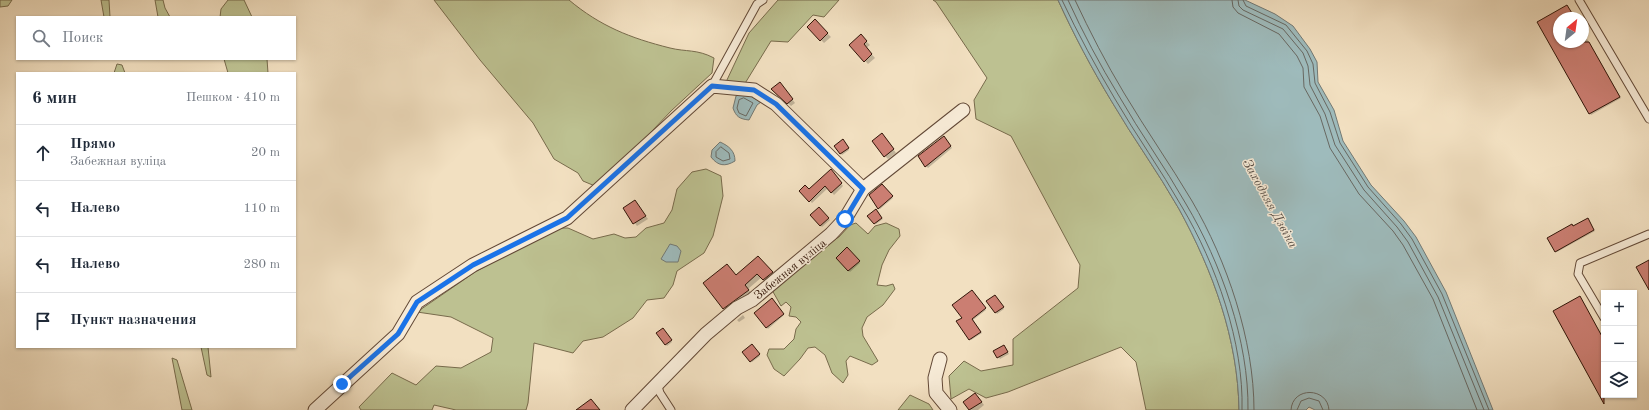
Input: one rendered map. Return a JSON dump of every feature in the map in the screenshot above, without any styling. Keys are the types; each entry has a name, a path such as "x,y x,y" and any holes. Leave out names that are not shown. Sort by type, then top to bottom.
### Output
{"street":[{"path":"315,410 398,334 417,302 473,265 567,218 712,86 754,90 776,104 863,189"},
{"name":"Забежная вуліца","path":"632,410 706,334 737,308 752,300 831,234 845,219 863,189 963,110"},
{"path":"940,359 935,378 936,393 950,410"}],"lane":[{"path":"712,86 757,4 763,0"},
{"path":"1579,0 1649,119"},
{"path":"1601,313 1578,274 1580,263 1649,234"},
{"path":"657,383 660,393 671,410"}],"green space":[{"path":"0,0 12,0 8,6 0,7"},
{"path":"101,0 109,0 110,16 104,16"},
{"path":"155,0 163,0 169,16 158,16"},
{"path":"228,0 244,0 252,16 220,16 221,9"},
{"path":"434,0 569,0 592,17 616,30 655,44 702,53 714,58 712,73 671,111 618,167 595,186 583,181 578,173 554,159 533,123 480,60"},
{"path":"778,0 839,0 824,17 813,15 788,42 771,41 744,85 726,82 749,33"},
{"path":"933,0 1058,0 1097,77 1171,195 1203,257 1213,281 1229,332 1238,384 1239,410 1146,410 1136,362 1121,347 1008,392 986,398 969,389 951,399 949,376 964,361 981,371 1013,365 1013,339 1078,288 1080,265 1011,136 976,119 974,100 987,78 936,2"},
{"path":"224,60 267,60 268,72 228,72"},
{"path":"117,64 122,65 125,72 114,72"},
{"path":"706,169 721,176 723,196 713,236 704,253 677,271 673,285 664,298 647,300 633,318 603,337 583,341 573,353 534,343 526,410 456,410 434,405 432,410 361,410 359,407 392,373 416,385 436,366 461,368 491,352 493,338 451,317 417,312 475,272 554,228 568,228 593,239 614,234 625,238 636,237 646,228 664,223 672,210 677,189 692,172"},
{"path":"856,223 868,234 875,226 886,223 899,229 900,236 889,250 882,265 877,285 886,286 893,284 895,289 883,305 867,317 862,328 863,336 878,361 872,365 850,356 846,361 848,375 843,383 832,373 825,355 815,347 808,348 784,376 774,369 767,355 769,349 784,349 794,339 796,329 801,322 796,317 789,316 791,307 786,302 781,306 772,290 817,250 839,237 850,225"},
{"path":"201,348 208,348 211,377 207,375"},
{"path":"172,358 177,360 192,410 182,410"},
{"path":"910,395 929,404 933,410 898,410"}],"water":[{"name":"Заходняя Дзвіна","path":"1058,0 1245,0 1275,14 1293,26 1310,49 1317,62 1318,82 1334,110 1343,141 1371,185 1404,221 1416,237 1446,292 1493,410 1315,410 1309,407 1306,410 1239,410 1238,384 1229,332 1213,281 1203,257 1171,195 1097,77"},
{"path":"745,93 761,102 757,105 749,120 739,117 733,108 736,96"},
{"path":"720,142 731,149 734,154 735,161 722,165 711,157 712,150"},
{"path":"670,244 677,246 681,251 678,262 666,262 661,259"}],"building":[{"path":"1567,5 1571,12 1555,12"},
{"path":"1553,13 1553,48 1589,48 1589,42 1620,97 1589,114 1537,22"},
{"path":"815,19 828,33 820,41 807,27"},
{"path":"861,34 867,41 864,44 872,54 864,62 849,45"},
{"path":"780,82 793,99 787,104 771,89"},
{"path":"882,133 894,149 884,157 872,141"},
{"path":"944,136 951,146 925,167 918,156"},
{"path":"843,139 849,148 840,154 834,146"},
{"path":"831,169 842,183 831,193 825,186 809,202 799,191 805,185 809,189"},
{"path":"882,184 893,196 878,209 869,195"},
{"path":"635,200 646,216 633,224 623,208"},
{"path":"819,207 829,218 820,226 810,215"},
{"path":"876,209 882,218 874,224 867,216"},
{"path":"1588,218 1594,230 1555,252 1547,238 1572,224 1573,226"},
{"path":"847,247 860,261 848,271 836,258"},
{"path":"758,256 773,272 763,280 757,274 745,285 749,290 723,309 703,283 727,264 736,275"},
{"path":"1649,260 1649,290 1636,267"},
{"path":"972,290 986,308 972,319 981,332 969,340 956,321 962,318 952,305"},
{"path":"995,295 1004,307 995,313 986,301"},
{"path":"1580,296 1601,334 1601,398 1604,398 1604,404 1553,311"},
{"path":"772,298 784,314 766,328 754,313"},
{"path":"663,328 672,340 665,345 656,333"},
{"path":"752,344 760,354 750,362 742,352"},
{"path":"1004,345 1008,352 997,358 993,351"},
{"path":"975,393 982,402 969,410 963,402"},
{"path":"591,399 600,410 576,410"}],"route":[{"path":"342,384 398,334 417,302 473,265 567,218 712,86 754,90 776,104 863,189 845,219"}]}
